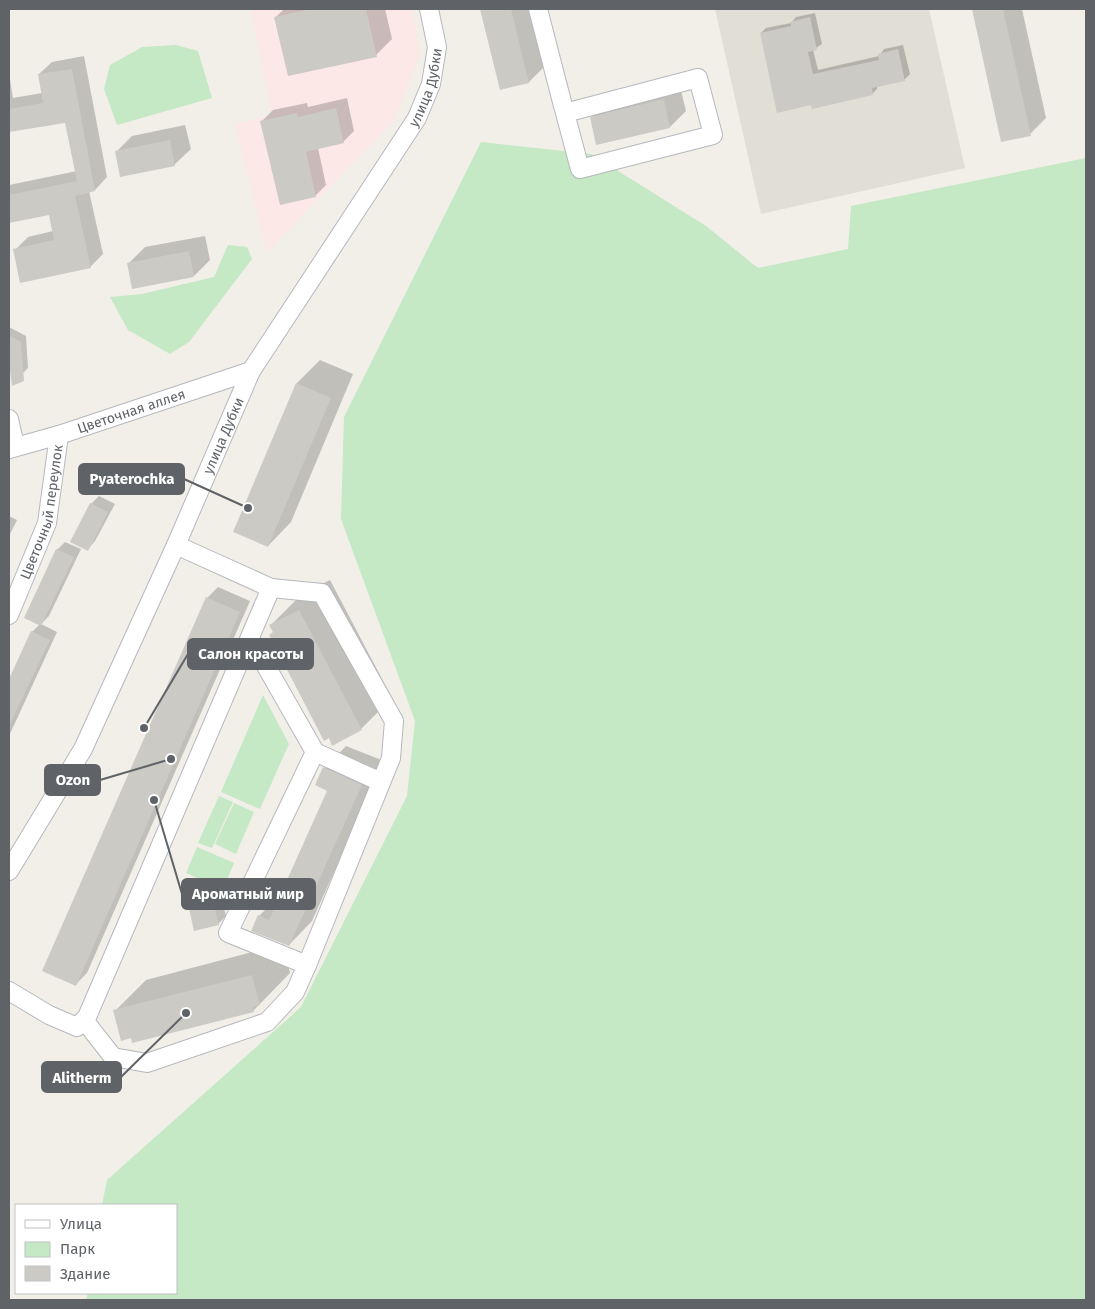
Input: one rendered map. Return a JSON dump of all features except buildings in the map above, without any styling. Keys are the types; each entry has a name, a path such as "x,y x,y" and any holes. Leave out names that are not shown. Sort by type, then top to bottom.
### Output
{"street":[{"name":"улица Дубки","path":"9,871 83,750 176,545 251,371 417,118 431,84 437,47 428,9"},
{"path":"538,9 565,113 580,169 713,135 698,78 565,113"},
{"name":"Цветочная аллея","path":"12,447 58,435 251,371"},
{"path":"9,418 12,447"},
{"name":"Цветочный переулок","path":"9,615 47,523 58,435"},
{"path":"84,1020 113,1057 147,1063 266,1022 295,992 391,758 394,720 322,593 271,588 176,545"},
{"path":"9,991 49,1015 77,1027 84,1020 271,588"},
{"path":"250,638 315,752 381,782"},
{"path":"307,965 228,932 315,752"}],"shaded area":[{"path":"251,9 412,9 420,55 394,121 267,252 235,124 272,115"},
{"path":"715,9 929,9 965,168 761,214"}],"green space":[{"path":"176,45 198,51 212,98 117,125 104,89 110,65 142,47"},
{"path":"481,142 591,154 706,226 758,268 848,249 851,206 1086,158 1086,1300 86,1300 88,1294 178,1294 178,1204 102,1204 107,1180 301,1007 407,796 415,721 341,519 344,417"},
{"path":"228,245 247,247 252,259 189,342 170,354 128,330 110,297 142,294 214,277"},
{"path":"263,695 289,744 260,809 221,792"},
{"path":"219,796 233,802 212,848 198,843"},
{"path":"234,803 254,812 236,854 215,844"},
{"path":"197,847 234,863 223,889 186,873"}],"place":[{"name":"Pyaterochka","path":"248,508"},
{"name":"Салон красоты","path":"144,728"},
{"name":"Ozon","path":"171,759"},
{"name":"Ароматный мир","path":"154,800"},
{"name":"Alitherm","path":"186,1013"}]}
